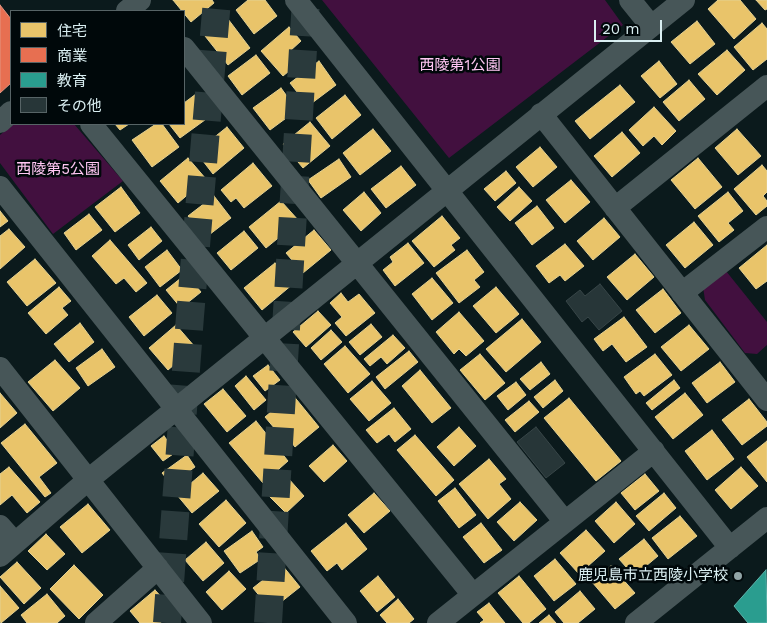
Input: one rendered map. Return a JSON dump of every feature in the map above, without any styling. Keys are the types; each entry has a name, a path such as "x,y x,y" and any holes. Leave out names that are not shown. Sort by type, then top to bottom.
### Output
{"street":[{"path":"129,10 140,0"},
{"path":"145,0 153,10"},
{"path":"296,0 730,548"},
{"path":"630,0 651,26"},
{"path":"0,526 8,550 88,480 176,408 684,0"},
{"path":"185,49 565,522"},
{"path":"614,208 767,86"},
{"path":"0,122 10,113"},
{"path":"540,114 682,293 760,376 767,400"},
{"path":"92,125 473,595"},
{"path":"0,188 346,623"},
{"path":"682,293 767,226"},
{"path":"0,368 202,623"},
{"path":"438,623 654,451"},
{"path":"636,623 767,518"},
{"path":"96,623 158,568"}],"green space":[{"name":"西陵第1公園","path":"322,0 605,0 623,25 449,158"},
{"name":"西陵第5公園","path":"12,125 75,125 123,181 53,234 0,163 0,135"},
{"path":"726,271 767,322 767,345 757,354 745,353 705,300 703,287"}],"building: 住宅":[{"path":"173,0 212,0 214,3 191,22 185,15 185,10 181,10"},
{"path":"248,0 265,0 277,16 254,34 236,10"},
{"path":"718,0 740,0 756,19 734,39 708,9"},
{"path":"756,0 767,0 767,9 765,10"},
{"path":"228,19 250,48 228,65 205,36"},
{"path":"697,21 715,44 690,64 671,42"},
{"path":"762,23 767,29 767,59 753,70 734,47"},
{"path":"289,27 301,41 290,51 300,62 283,76 261,51"},
{"path":"727,50 745,70 717,95 698,74"},
{"path":"256,55 270,73 242,95 228,76"},
{"path":"319,61 336,85 308,106 290,83"},
{"path":"659,61 677,84 660,98 641,76"},
{"path":"689,80 705,99 679,121 663,102"},
{"path":"620,85 635,102 590,139 575,121"},
{"path":"281,88 297,110 270,130 253,108"},
{"path":"196,94 209,117 180,138 170,125 185,125 185,102"},
{"path":"345,95 361,115 332,139 316,118"},
{"path":"654,107 676,131 662,145 654,136 643,146 629,130"},
{"path":"310,122 330,146 303,168 283,144"},
{"path":"116,125 128,125 120,130"},
{"path":"154,125 163,125 179,147 152,167 132,140"},
{"path":"227,127 244,148 213,174 196,152"},
{"path":"373,129 391,151 360,175 343,153"},
{"path":"737,129 761,156 738,175 715,148"},
{"path":"622,132 640,153 612,177 594,156"},
{"path":"540,147 557,167 533,187 516,167"},
{"path":"188,158 206,179 178,203 160,181"},
{"path":"698,158 722,187 695,209 671,180"},
{"path":"339,159 351,177 321,198 308,180"},
{"path":"253,163 272,186 244,208 236,198 231,202 221,190"},
{"path":"762,165 767,171 767,192 763,196 767,201 767,206 756,215 734,189"},
{"path":"401,166 416,185 386,208 371,189"},
{"path":"506,171 516,183 495,201 484,189"},
{"path":"571,180 590,202 565,223 546,200"},
{"path":"121,187 140,213 115,232 95,207"},
{"path":"519,187 532,201 510,221 497,207"},
{"path":"364,192 381,213 361,231 343,210"},
{"path":"728,192 743,211 728,223 734,230 719,242 698,216"},
{"path":"214,196 231,218 205,238 188,216"},
{"path":"281,201 299,221 266,248 249,227"},
{"path":"537,206 554,228 532,245 515,223"},
{"path":"0,211 8,221 0,227"},
{"path":"89,214 102,230 76,250 64,233"},
{"path":"442,216 460,238 451,245 455,250 434,267 412,241"},
{"path":"604,218 620,237 593,260 577,241"},
{"path":"694,222 713,245 685,268 666,245"},
{"path":"151,227 162,241 139,260 128,245"},
{"path":"9,229 25,247 0,269 0,236"},
{"path":"314,230 331,250 303,273 286,253"},
{"path":"244,231 258,248 231,270 217,253"},
{"path":"110,240 147,283 136,292 124,278 116,284 92,256"},
{"path":"408,243 424,263 395,286 383,270 393,262 390,257"},
{"path":"565,244 584,266 565,281 560,275 549,283 536,266"},
{"path":"767,245 767,281 756,289 739,268"},
{"path":"167,250 182,270 160,287 145,267"},
{"path":"467,250 484,272 474,280 480,287 459,303 436,273"},
{"path":"635,254 654,277 627,300 607,277"},
{"path":"35,259 56,283 27,306 7,282"},
{"path":"275,263 293,284 262,310 244,288"},
{"path":"186,274 201,292 181,308 166,290"},
{"path":"432,278 453,303 432,320 412,294"},
{"path":"59,287 71,301 62,308 68,315 46,334 28,313"},
{"path":"496,287 519,314 496,333 473,306"},
{"path":"663,289 681,313 655,333 636,310"},
{"path":"341,293 348,302 359,294 375,313 346,336 335,323 342,317 330,303"},
{"path":"157,295 172,313 144,336 129,317"},
{"path":"318,311 331,325 306,347 293,332"},
{"path":"459,312 484,341 466,356 459,349 454,354 436,332"},
{"path":"624,317 647,347 626,362 612,344 603,351 594,339"},
{"path":"522,319 541,342 506,372 486,349"},
{"path":"80,323 94,342 69,362 54,344"},
{"path":"371,324 382,337 360,355 349,342"},
{"path":"176,325 195,347 168,370 149,348"},
{"path":"689,325 709,349 681,371 661,347"},
{"path":"331,330 342,342 321,360 311,348"},
{"path":"393,335 405,348 387,364 381,357 370,366 364,359"},
{"path":"345,346 370,374 348,393 324,364"},
{"path":"102,349 115,367 88,386 76,368"},
{"path":"409,351 418,362 385,389 376,377"},
{"path":"480,354 505,383 485,400 460,370"},
{"path":"655,354 672,375 644,396 640,391 636,394 624,377"},
{"path":"55,360 80,388 53,411 28,382"},
{"path":"541,362 550,374 530,390 520,379"},
{"path":"720,362 735,382 707,403 692,383"},
{"path":"268,365 280,380 265,391 253,376"},
{"path":"420,370 451,408 432,423 402,386"},
{"path":"246,376 266,400 254,410 235,386"},
{"path":"555,380 563,391 543,408 534,397"},
{"path":"674,380 680,388 652,410 646,403"},
{"path":"372,381 391,403 369,421 350,399"},
{"path":"516,382 526,395 508,410 497,396"},
{"path":"223,389 246,416 227,432 204,404"},
{"path":"0,393 17,413 0,428"},
{"path":"685,393 703,415 673,439 655,417"},
{"path":"292,394 319,427 295,447 289,439 286,442 265,417"},
{"path":"569,398 621,461 596,481 544,418"},
{"path":"749,399 767,422 767,426 742,445 722,420"},
{"path":"529,401 539,412 515,432 505,420"},
{"path":"394,408 411,429 395,442 389,434 377,443 366,430"},
{"path":"256,421 288,461 263,483 229,443"},
{"path":"25,424 57,463 39,477 51,493 45,497 1,443"},
{"path":"459,427 476,446 454,466 437,447"},
{"path":"712,430 734,459 707,480 685,451"},
{"path":"415,435 454,480 436,496 397,450"},
{"path":"164,436 176,452 163,461 151,446"},
{"path":"767,441 767,482 747,457"},
{"path":"333,445 347,461 324,482 309,466"},
{"path":"187,455 195,467 171,484 162,473"},
{"path":"489,459 506,479 499,484 511,499 488,519 459,484"},
{"path":"9,467 40,502 27,513 12,495 0,505 0,474"},
{"path":"741,467 758,486 731,509 715,490"},
{"path":"203,473 219,491 192,513 177,495"},
{"path":"645,474 659,491 635,510 621,493"},
{"path":"288,478 304,496 286,513 269,496"},
{"path":"455,488 476,515 459,528 438,501"},
{"path":"374,493 390,511 364,533 348,515"},
{"path":"664,493 676,508 649,531 636,516"},
{"path":"226,500 246,523 219,547 199,524"},
{"path":"520,502 537,520 514,541 497,522"},
{"path":"616,502 635,524 614,543 595,521"},
{"path":"88,504 110,530 82,553 60,527"},
{"path":"680,516 697,536 668,559 652,538"},
{"path":"346,523 367,549 342,570 337,563 327,571 311,551"},
{"path":"481,523 502,550 484,563 463,537"},
{"path":"586,530 605,551 579,574 560,553"},
{"path":"252,531 263,547 256,552 261,559 240,573 224,551"},
{"path":"46,534 65,554 47,570 28,551"},
{"path":"644,539 658,556 634,576 619,559"},
{"path":"206,542 224,563 203,581 185,560"},
{"path":"555,559 576,584 554,601 534,576"},
{"path":"17,562 41,588 24,604 0,577"},
{"path":"74,565 103,595 79,619 50,589"},
{"path":"282,565 300,587 271,610 253,588"},
{"path":"611,566 635,593 615,609 592,582"},
{"path":"229,571 246,589 222,610 206,592"},
{"path":"378,576 395,597 377,612 360,591"},
{"path":"519,576 546,609 529,623 523,623 498,593"},
{"path":"0,586 19,608 1,623 0,621"},
{"path":"155,590 174,611 160,623 140,623 130,611"},
{"path":"580,591 595,609 578,623 564,623 555,612"},
{"path":"47,594 65,616 57,623 27,623 21,615"},
{"path":"398,599 414,619 409,623 387,623 380,615"},
{"path":"489,603 505,623 480,623 484,620 477,612"},
{"path":"549,615 556,623 539,623"}],"building: 商業":[{"path":"0,5 10,18 10,84 0,93"}],"building: 教育":[{"path":"766,570 767,623 748,623 734,606"}],"building: その他":[{"path":"600,284 622,311 599,330 588,317 582,322 566,301 580,290 585,296"},
{"path":"536,427 565,463 546,478 517,442"}],"tunnel":[{"path":"167,623 190,316 217,0"},
{"path":"268,623 306,0"}],"place":[{"name":"鹿児島市立西陵小学校","path":"738,576"}]}
